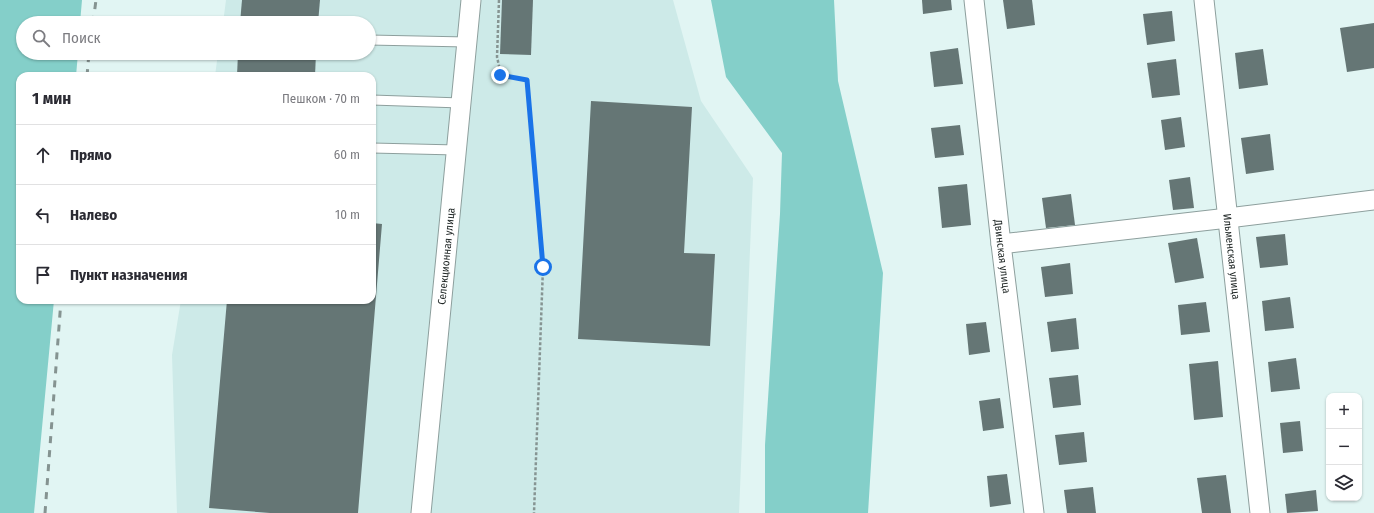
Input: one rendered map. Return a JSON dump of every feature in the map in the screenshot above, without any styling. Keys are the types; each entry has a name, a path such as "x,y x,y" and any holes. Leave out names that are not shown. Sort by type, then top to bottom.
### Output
{"street":[{"name":"Селекционная улица","path":"421,513 471,0"},
{"name":"Двинская улица","path":"974,0 1001,244 1034,513"},
{"name":"Ильменская улица","path":"1204,0 1260,513"},
{"path":"1001,244 1374,200"}],"lane":[{"path":"376,40 467,42"},
{"path":"376,100 461,103"},
{"path":"376,148 456,150"}],"path":[{"path":"499,0 497,57 500,75 527,80 543,267 534,513"}],"shaded area":[{"path":"0,0 82,0 81,16 16,16 16,60 77,60 76,72 16,72 16,304 54,304 34,513 0,513"},
{"path":"226,0 673,0 701,101 753,178 739,513 177,513 172,355 180,304 376,304 376,72 216,72 217,60 376,60 376,16 224,16"},
{"path":"711,0 834,0 838,81 883,273 868,513 765,513 765,445 780,214 782,153 726,77"}],"building":[{"path":"242,0 320,0 319,16 241,16"},
{"path":"502,0 533,0 531,55 500,54"},
{"path":"922,0 951,0 952,10 923,14"},
{"path":"1003,0 1032,0 1035,25 1007,29"},
{"path":"1172,11 1175,41 1147,45 1143,14"},
{"path":"1374,23 1374,68 1347,72 1340,28"},
{"path":"958,48 963,84 934,87 930,52"},
{"path":"1263,49 1268,85 1239,89 1235,53"},
{"path":"1176,59 1180,95 1152,98 1147,63"},
{"path":"238,60 316,60 315,72 237,72"},
{"path":"591,101 692,107 684,253 715,254 710,346 578,339"},
{"path":"1181,117 1185,147 1165,150 1161,120"},
{"path":"960,125 964,155 935,158 931,128"},
{"path":"1270,134 1274,170 1246,174 1241,138"},
{"path":"1190,177 1194,208 1173,210 1169,180"},
{"path":"967,184 971,225 942,228 938,187"},
{"path":"1071,194 1075,225 1046,228 1042,198"},
{"path":"376,223 382,224 376,296"},
{"path":"1285,234 1288,265 1260,268 1256,237"},
{"path":"1197,238 1204,278 1175,283 1168,243"},
{"path":"1070,263 1073,294 1045,297 1041,267"},
{"path":"1290,297 1294,328 1265,331 1262,301"},
{"path":"1206,302 1210,332 1181,335 1178,305"},
{"path":"227,304 375,304 358,513 270,513 209,508"},
{"path":"1076,318 1079,349 1051,352 1047,322"},
{"path":"986,322 990,352 969,355 966,324"},
{"path":"1296,358 1300,389 1271,392 1268,362"},
{"path":"1218,361 1223,417 1194,420 1189,364"},
{"path":"1078,375 1081,405 1053,408 1049,378"},
{"path":"1000,398 1004,428 983,431 979,401"},
{"path":"1300,421 1303,451 1283,453 1280,423"},
{"path":"1084,432 1087,462 1059,465 1055,435"},
{"path":"1007,474 1011,504 990,507 987,476"},
{"path":"1226,475 1231,513 1202,513 1197,478"},
{"path":"1093,487 1096,513 1067,513 1064,490"},
{"path":"1316,490 1318,511 1287,513 1285,494"}],"railway":[{"path":"94,16 96,0"},
{"path":"87,72 88,60"},
{"path":"45,513 61,304"}],"route":[{"path":"500,75 527,80 543,267"}]}
